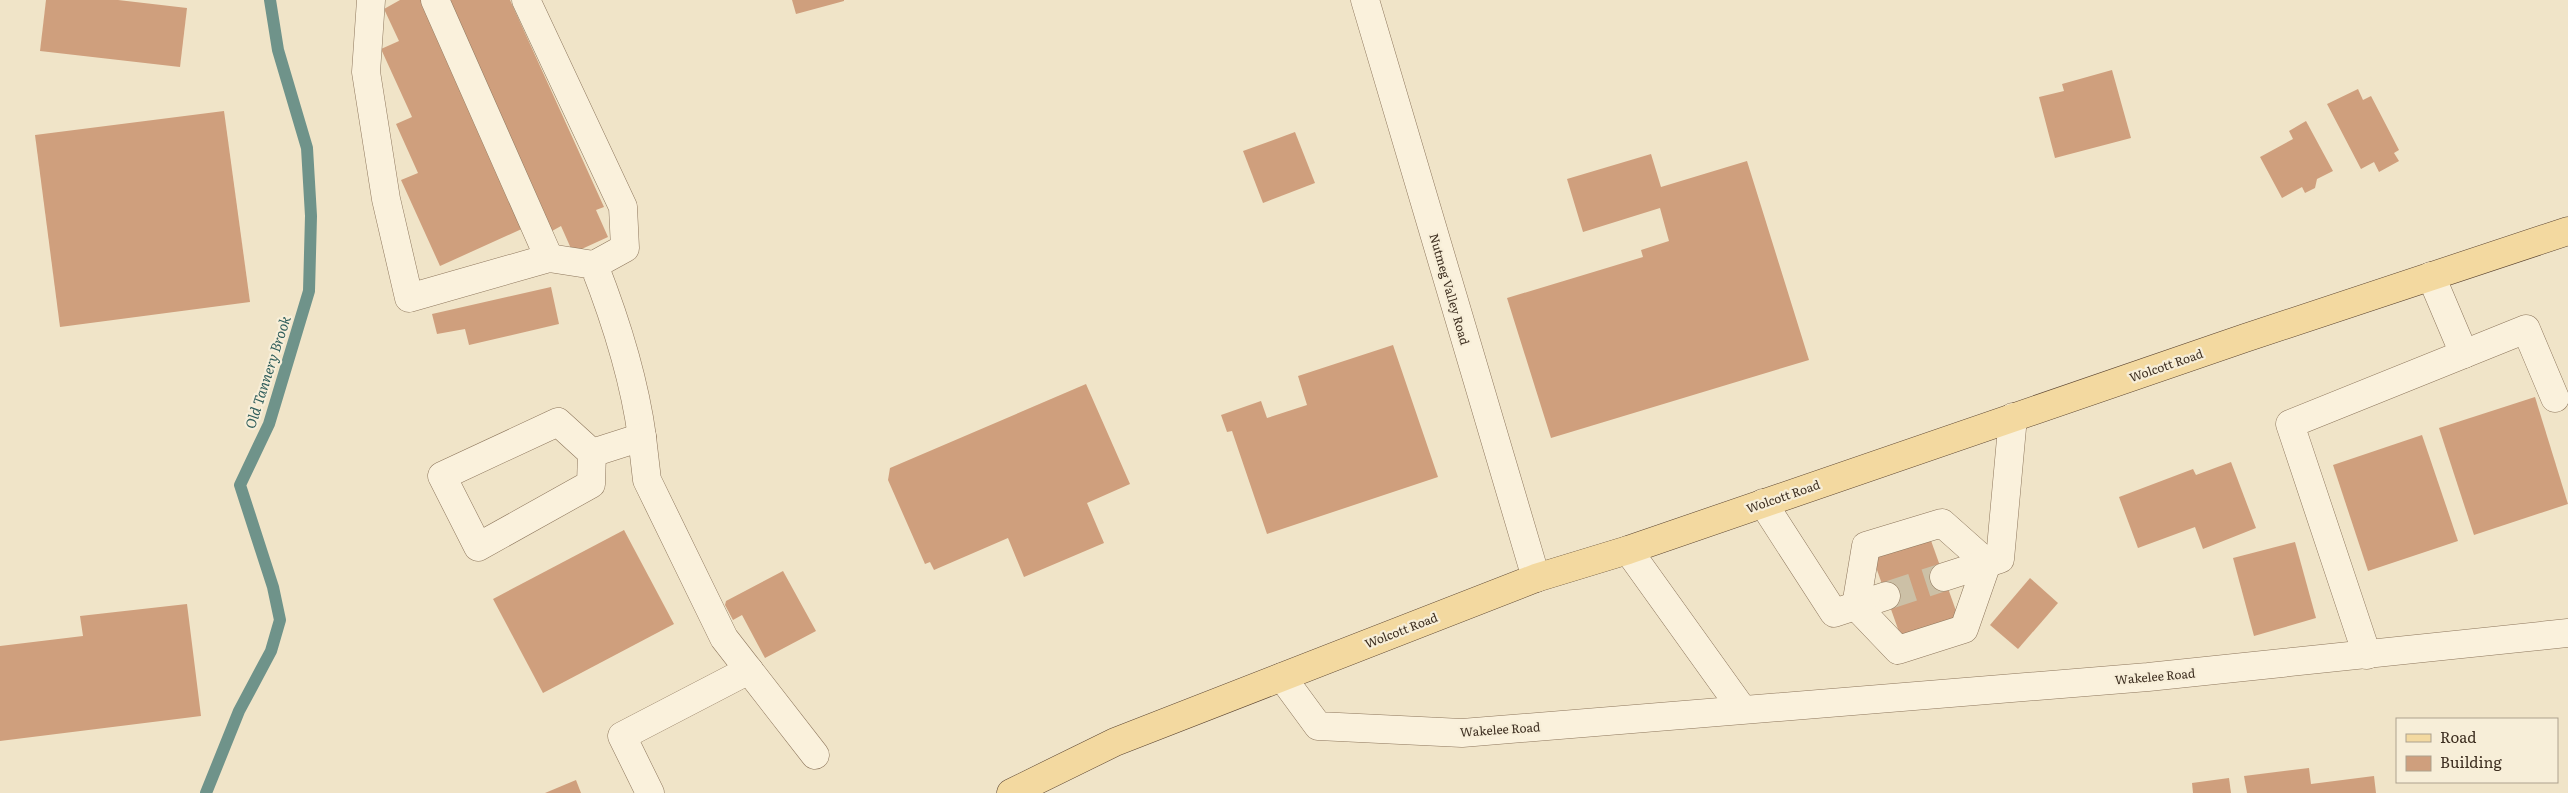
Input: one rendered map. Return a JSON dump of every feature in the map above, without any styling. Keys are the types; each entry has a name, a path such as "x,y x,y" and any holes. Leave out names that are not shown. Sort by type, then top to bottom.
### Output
{"main road":[{"name":"Wolcott Road","path":"1011,793 1115,742 1536,578 1628,550 2013,417 2568,231"}],"street":[{"path":"371,0 366,72 386,199 409,298 549,258 594,265 625,248 623,207 526,0"},
{"path":"435,0 549,258"},
{"name":"Nutmeg Valley Road","path":"1365,0 1536,578"},
{"path":"594,265 616,321 630,371 642,437 647,480 724,638 814,755"},
{"path":"2431,276 2464,354"},
{"path":"2367,655 2290,424 2526,330 2555,398"},
{"path":"1944,577 2000,559 2013,417"},
{"path":"558,422 592,453 591,484 478,547 442,476 558,422"},
{"path":"592,453 642,437"},
{"path":"1763,503 1834,613 1886,596"},
{"path":"1856,606 1866,546 1942,523 1987,563"},
{"path":"1628,550 1742,709"},
{"path":"1856,606 1898,650 1964,629 1987,563"},
{"name":"Wakelee Road","path":"1282,677 1318,726 1462,733 2148,677 2568,633"},
{"path":"650,793 622,736 749,670"}],"building":[{"path":"46,0 118,0 187,8 180,67 40,51"},
{"path":"400,0 423,0 526,227 440,266 401,180 418,173 396,124 412,117 381,49 399,41 384,9"},
{"path":"448,0 510,0 604,207 596,210 608,237 573,253 561,226 552,231"},
{"path":"792,0 844,0 844,1 796,14"},
{"path":"2112,70 2131,138 2055,158 2039,97 2064,91 2062,84"},
{"path":"2358,89 2363,100 2371,96 2399,150 2394,153 2399,161 2379,172 2374,162 2361,169 2327,104"},
{"path":"224,111 250,302 60,327 35,135"},
{"path":"2306,121 2333,171 2317,179 2315,188 2305,193 2302,187 2282,198 2260,157 2293,139 2289,131"},
{"path":"1295,132 1315,183 1263,203 1243,151"},
{"path":"1651,154 1661,187 1747,161 1809,360 1551,438 1507,298 1643,257 1641,250 1669,241 1660,208 1583,232 1567,179"},
{"path":"551,287 559,324 469,345 465,329 437,334 432,314"},
{"path":"1393,345 1438,477 1267,534 1232,431 1227,432 1221,415 1261,401 1267,418 1307,405 1298,376"},
{"path":"1086,384 1130,484 1087,503 1104,543 1024,577 1008,538 934,570 930,562 925,564 888,480 890,468"},
{"path":"2535,397 2568,504 2474,535 2439,428"},
{"path":"2422,435 2458,541 2368,571 2333,465"},
{"path":"2231,462 2256,528 2203,549 2195,527 2138,548 2119,497 2193,469 2196,475"},
{"path":"624,530 674,624 543,693 493,599"},
{"path":"1929,535 1960,622 1903,643 1872,556"},
{"path":"2295,542 2316,618 2254,636 2233,558"},
{"path":"783,571 816,631 765,658 742,615 733,620 725,605 726,601"},
{"path":"2030,578 2058,603 2018,649 1990,625"},
{"path":"187,604 201,716 0,741 0,646 83,636 80,616"},
{"path":"2309,768 2311,784 2374,776 2376,793 2247,793 2244,776"},
{"path":"2229,778 2231,793 2193,793 2192,783"},
{"path":"576,780 581,793 545,793"}],"waterway":[{"name":"Old Tannery Brook","path":"206,793 239,711 271,651 280,620 273,587 240,485 269,424 309,291 311,216 307,148 278,50 270,0"}],"tunnel":[{"path":"1886,596 1944,577"}]}
